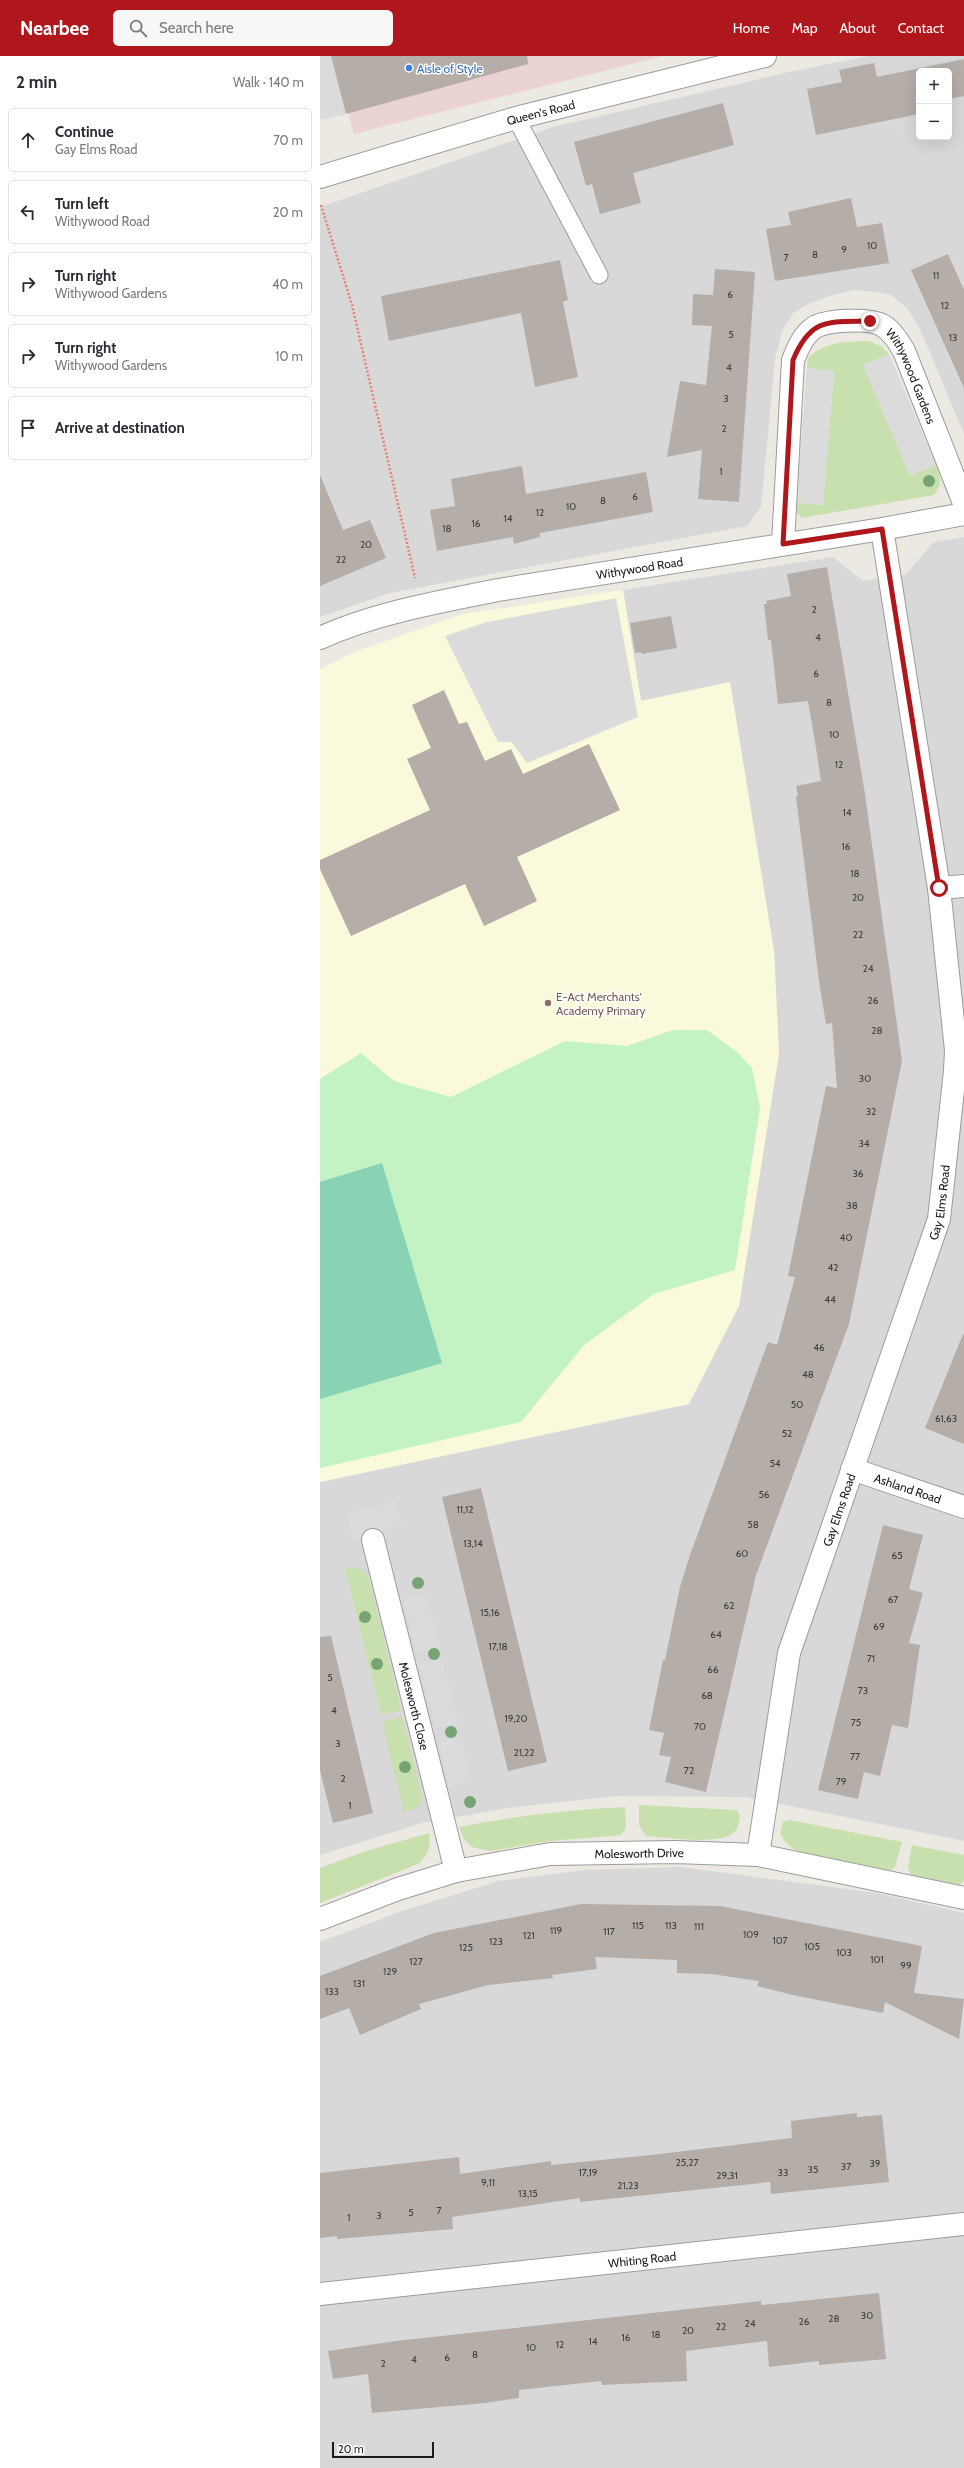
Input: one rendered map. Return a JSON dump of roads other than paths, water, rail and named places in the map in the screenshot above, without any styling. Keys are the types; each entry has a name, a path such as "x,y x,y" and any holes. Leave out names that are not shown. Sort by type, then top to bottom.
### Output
{"street":[{"name":"Queen's Road","path":"320,177 516,118 765,56"},
{"name":"Withywood Gardens","path":"783,544 793,360 801,342 815,328 828,322 870,321 882,325 896,337 904,351 964,502"},
{"name":"Withywood Road","path":"320,638 341,629 421,607 498,590 882,529 964,514"},
{"name":"Gay Elms Road","path":"758,1855 789,1653 939,1219 955,1071 956,1050 939,888 882,529"},
{"path":"939,888 964,886"},
{"name":"Ashland Road","path":"852,1469 964,1507"},
{"name":"Molesworth Close","path":"374,1540 456,1871"},
{"name":"Molesworth Drive","path":"320,1919 398,1889 456,1871 550,1854 675,1852 758,1855 964,1898"},
{"name":"Whiting Road","path":"320,2294 964,2224"}],"lane":[{"path":"516,118 599,275"}],"place":[{"name":"Aisle of Style","path":"409,68"},
{"name":"E-Act Merchants' Academy Primary","path":"548,1003"}]}
